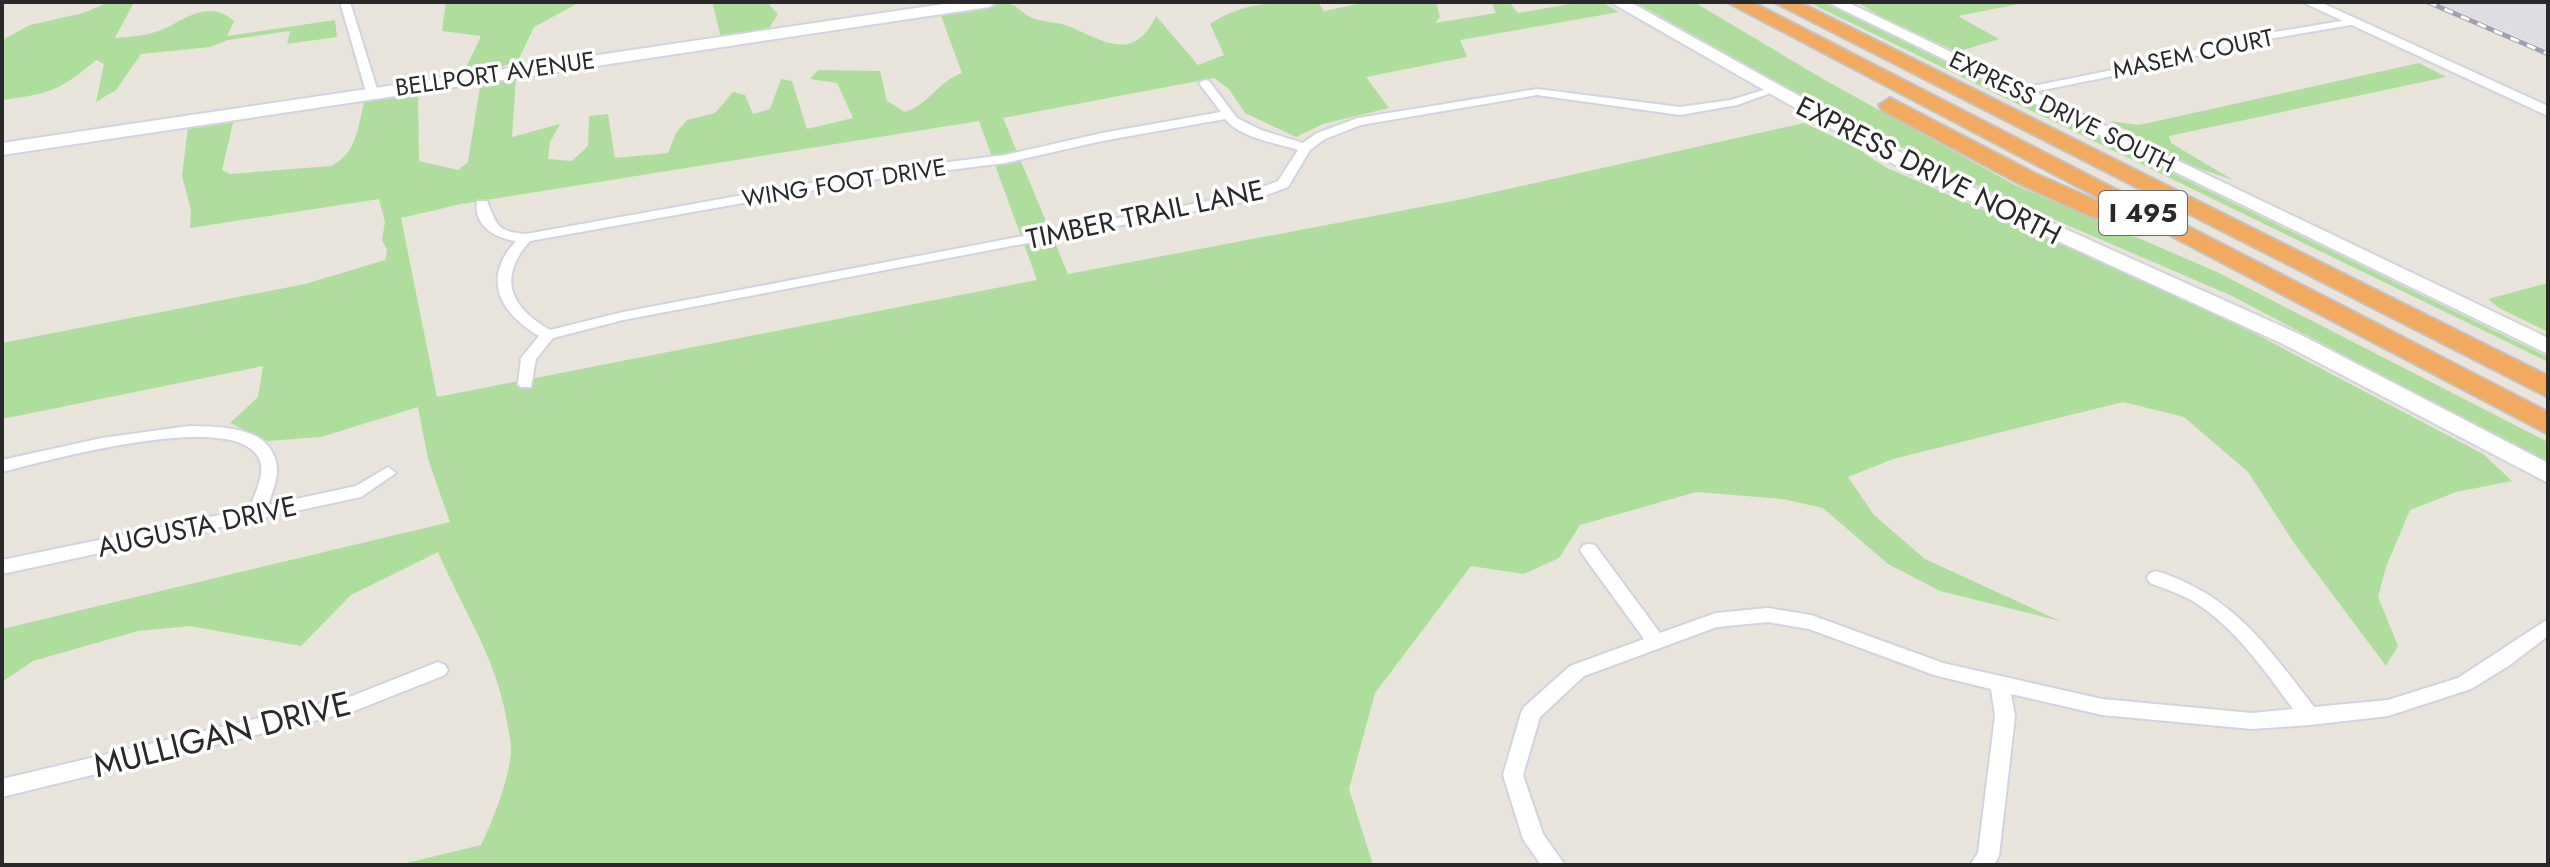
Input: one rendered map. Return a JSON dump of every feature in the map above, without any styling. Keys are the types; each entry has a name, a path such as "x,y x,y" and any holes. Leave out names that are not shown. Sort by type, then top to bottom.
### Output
{"highway":[{"path":"1716,2 1810,62 2052,191 2219,264 2319,313 2372,333"},
{"name":"I 495","path":"1737,2 2548,424"},
{"name":"I 495","path":"1784,2 2548,388"},
{"path":"2429,328 2548,381"}],"main road":[{"name":"BELLPORT AVENUE","path":"2,149 989,2"},
{"name":"EXPRESS DRIVE NORTH","path":"1618,2 1773,90 1969,195 2279,333 2548,474"},
{"name":"EXPRESS DRIVE SOUTH","path":"1835,2 2548,347"}],"street":[{"path":"345,2 372,92"},
{"path":"2309,2 2548,112"},
{"name":"MASEM COURT","path":"2033,89 2137,68 2251,39 2353,22"},
{"path":"1205,83 1226,115 1257,133 1305,148"},
{"name":"TIMBER TRAIL LANE","path":"548,335 623,316 1248,197 1283,184 1305,148 1335,129 1358,122 1537,92 1680,111 1733,103 1773,90"},
{"name":"WING FOOT DRIVE","path":"482,204 488,227 495,232 526,238 877,175 1005,159 1102,137 1226,115"},
{"path":"526,238 508,256 503,275 509,304 520,318 548,335 529,358 526,384"},
{"path":"2,466 172,431 212,429 239,433 258,445 268,458 267,477 256,514"},
{"name":"AUGUSTA DRIVE","path":"2,567 361,491 388,473"},
{"path":"1589,550 1656,642"},
{"path":"2156,578 2201,598 2239,629 2310,717"},
{"path":"1554,865 1534,839 1513,775 1531,713 1577,671 1716,620 1768,615 1811,622 1941,670 2102,707 2252,721 2388,708 2464,684 2503,660 2548,626"},
{"name":"MULLIGAN DRIVE","path":"2,788 354,703 438,670"},
{"path":"1981,865 1988,856 2005,716 2000,683"}],"shaded area":[{"path":"2437,2 2548,2 2548,50"}],"green space":[{"path":"109,2 134,2 115,38 154,32 191,15 208,11 234,21 227,36 335,20 337,37 287,44 290,31 228,40 210,47 141,54 116,90 96,102 104,64 96,60 63,85 31,96 2,100 2,40 30,25 83,13"},
{"path":"446,2 580,2 534,27 517,63 456,75 465,70 481,36 442,31"},
{"path":"712,2 767,2 778,14 768,30 721,38"},
{"path":"936,2 969,2 972,11 1011,4 1035,19 1068,26 1097,39 1119,44 1129,44 1139,39 1156,16 1198,65 1224,55 1210,24 1236,11 1262,4 1318,2 1324,11 1367,2 1436,2 1440,17 1435,23 1496,13 1491,2 1509,2 1518,13 1582,2 1602,2 1619,12 1460,40 1467,57 1366,77 1389,108 1323,124 1296,137 1245,113 1229,89 1214,78 1003,118 1068,274 1463,199 1804,123 1852,145 1885,167 2112,266 2254,333 2483,454 2512,481 2456,492 2410,510 2386,567 2378,597 2398,646 2386,666 2294,543 2248,472 2184,417 2123,402 1893,459 1848,477 1874,515 1925,559 2060,621 1940,591 1888,564 1823,508 1782,499 1696,492 1580,525 1559,558 1524,574 1471,566 1375,693 1349,789 1373,865 398,865 481,845 500,800 510,763 510,741 496,677 438,552 351,595 301,646 190,626 138,631 33,661 2,682 2,629 450,522 428,459 418,407 321,437 267,441 230,423 258,397 263,366 2,419 2,343 305,284 385,260 387,250 382,240 385,222 379,199 190,228 191,210 182,176 188,127 234,119 222,170 230,174 331,166 352,146 365,97 418,89 419,161 458,170 468,162 481,80 516,77 512,137 560,124 550,142 548,159 572,161 588,146 589,116 608,114 615,158 668,153 676,133 687,120 715,113 733,92 745,95 753,114 770,109 781,79 792,81 807,129 853,118 837,83 810,79 818,70 880,71 887,101 905,112 962,73","holes":["979,121 1037,280 437,397 401,218 461,204"]},
{"path":"1635,2 1694,2 1823,79 2013,184 2217,272 2548,442 2548,463 2232,296 1981,188 1805,98"},
{"path":"1808,2 1823,2 2548,357 2548,362"},
{"path":"1857,2 2029,2 1958,16 1999,39 1957,52 1883,18"},
{"path":"2419,63 2446,77 2169,136 2171,143 2233,180 2186,164 2110,121 2139,125"},
{"path":"2548,283 2548,332 2499,308 2488,299"}],"railway":[{"path":"2428,2 2548,54"}]}
